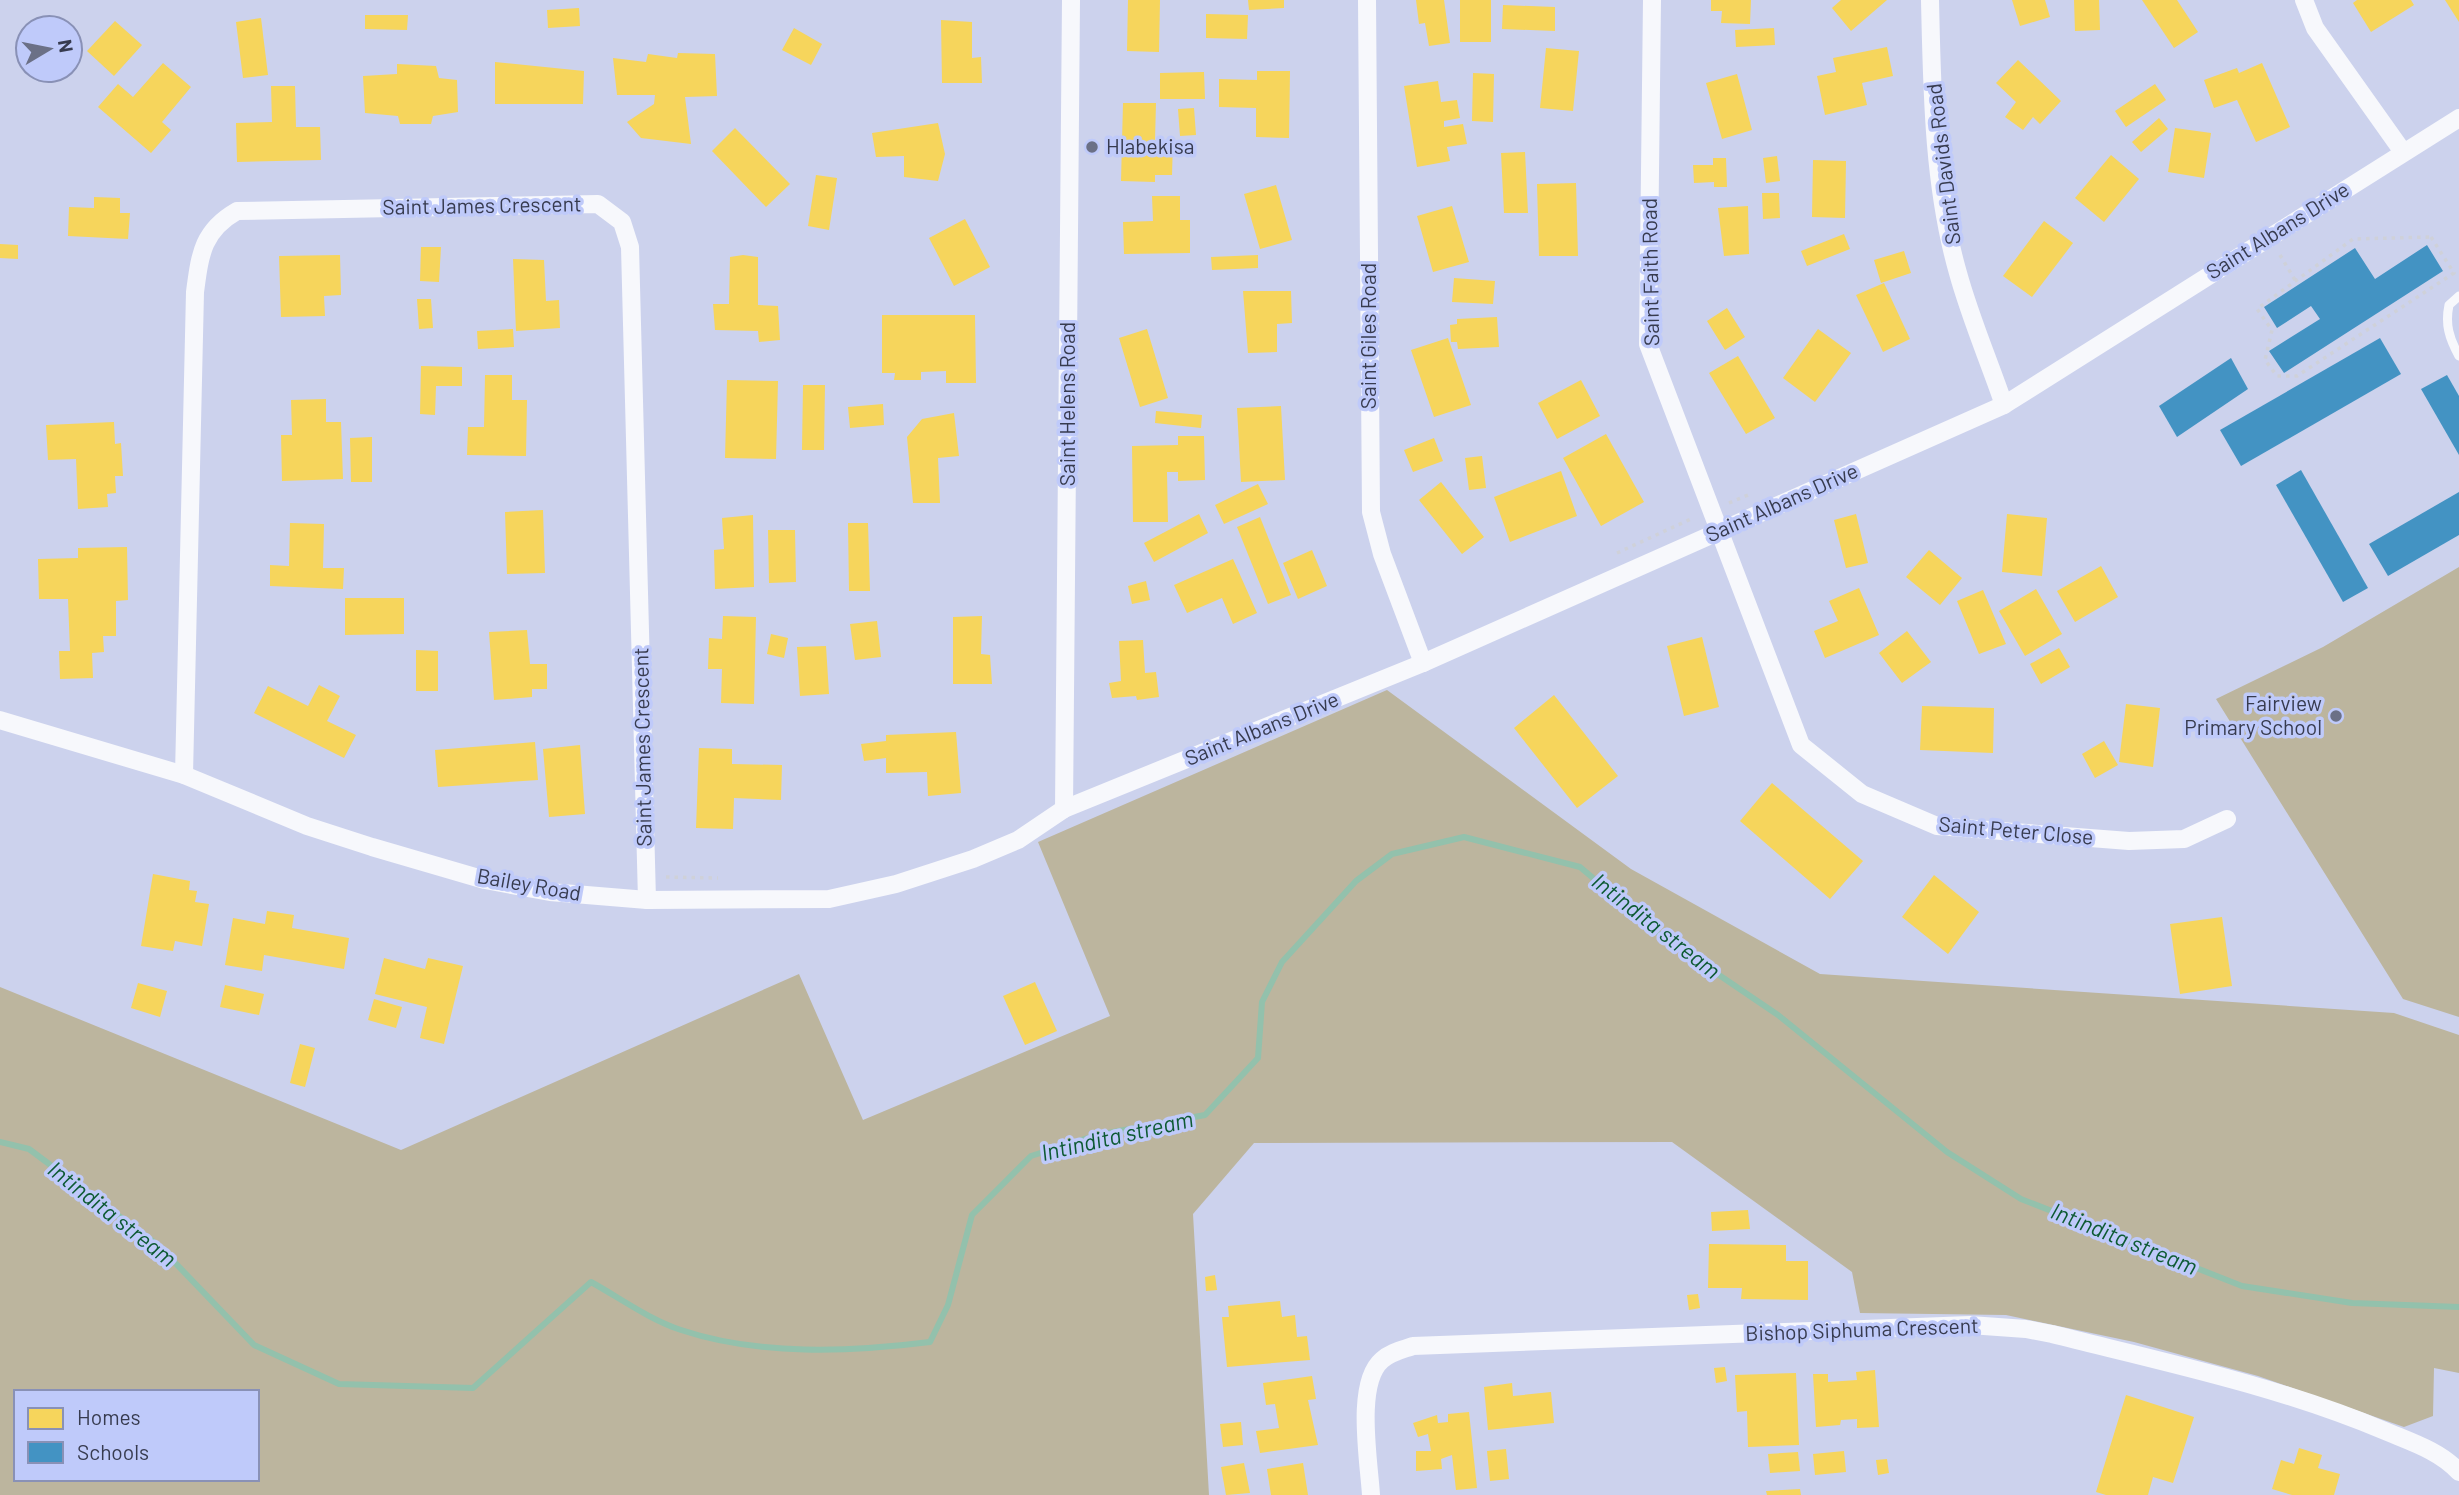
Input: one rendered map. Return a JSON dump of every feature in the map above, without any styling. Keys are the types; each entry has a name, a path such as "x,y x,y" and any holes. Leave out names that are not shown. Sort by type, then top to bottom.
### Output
{"street":[{"name":"Saint Helens Road","path":"1064,809 1071,0"},
{"name":"Saint Giles Road","path":"1367,0 1371,512 1382,554 1423,663"},
{"name":"Saint Faith Road","path":"1652,0 1648,344 1720,531"},
{"name":"Saint Davids Road","path":"1930,0 1941,179 1949,233 1958,273 2004,405"},
{"path":"2304,0 2315,28 2403,152"},
{"name":"Saint Albans Drive","path":"1064,809 1423,663 2004,405 2459,118"},
{"name":"Saint James Crescent","path":"184,775 195,292 202,250 211,232 219,222 237,211 598,204 622,222 630,247 647,900"},
{"name":"Saint Peter Close","path":"1720,531 1801,745 1863,794 1937,826 2129,841 2184,839 2227,819"},
{"name":"Bailey Road","path":"0,720 184,775 307,826 485,880 550,892 647,900 829,899 896,884 973,859 1018,840 1064,809"},
{"name":"Bishop Siphuma Crescent","path":"1371,1495 1366,1397 1371,1376 1380,1362 1393,1352 1413,1346 1970,1325 2039,1331 2265,1388 2355,1418 2432,1451 2459,1472"}],"lane":[{"path":"2459,296 2449,305 2446,320 2451,341 2459,356"}],"path":[{"path":"2269,237 2295,280"},
{"path":"2431,237 2454,273 2297,376 2277,376 2265,360 2272,330 2257,309 2295,280 2353,239 2431,237"},
{"path":"1612,556 1749,494"},
{"path":"646,877 725,878"}],"shaded area":[{"path":"2459,567 2459,1017 2403,999 2216,699 2323,647"},
{"path":"1387,690 1631,869 1820,974 2394,1013 2459,1035 2459,1373 2434,1368 2433,1416 2404,1427 2258,1376 2134,1342 2006,1315 1860,1313 1852,1272 1672,1142 1254,1143 1193,1214 1209,1495 0,1495 0,987 401,1150 799,974 863,1120 1110,1016 1038,842"}],"building: Homes":[{"path":"1128,0 1160,0 1159,52 1127,51"},
{"path":"1248,0 1284,0 1284,8 1249,10"},
{"path":"1416,0 1444,0 1450,43 1429,46 1425,23 1419,24"},
{"path":"1460,0 1491,0 1491,42 1460,42"},
{"path":"1711,0 1751,0 1750,24 1721,23 1722,11 1711,11"},
{"path":"1841,0 1887,0 1851,31 1832,8"},
{"path":"2012,0 2045,0 2050,17 2020,26"},
{"path":"2074,0 2099,0 2100,30 2075,31"},
{"path":"2142,0 2177,0 2198,32 2174,48"},
{"path":"2357,0 2411,0 2414,5 2371,32 2353,3"},
{"path":"2445,0 2459,0 2459,22"},
{"path":"1503,5 1555,7 1555,31 1502,29"},
{"path":"579,8 580,26 548,28 547,10"},
{"path":"1206,14 1248,15 1247,39 1206,38"},
{"path":"365,15 408,15 407,30 365,29"},
{"path":"261,18 268,75 243,78 236,22"},
{"path":"941,20 972,22 972,58 981,57 982,83 942,83"},
{"path":"115,21 142,45 114,76 87,51"},
{"path":"794,28 822,44 811,65 782,50"},
{"path":"1774,28 1775,45 1736,47 1735,30"},
{"path":"1887,47 1893,76 1862,83 1867,105 1825,115 1817,76 1836,72 1833,58"},
{"path":"1546,48 1579,51 1573,111 1540,108"},
{"path":"678,53 715,54 717,96 685,97 691,144 641,138 627,122 654,104 655,95 617,95 613,58 646,62 648,54 677,58"},
{"path":"2018,60 2061,101 2040,124 2033,117 2023,130 2005,117 2016,102 1996,83"},
{"path":"495,62 584,71 583,104 495,104"},
{"path":"163,63 191,87 162,122 171,130 151,153 98,107 118,84 133,97"},
{"path":"2262,63 2290,127 2256,142 2237,100 2214,108 2204,80 2237,68 2239,73"},
{"path":"397,64 436,66 439,78 457,80 458,112 433,116 431,124 400,124 398,116 365,113 363,76 397,74"},
{"path":"1257,71 1290,71 1289,138 1256,137 1256,108 1219,107 1219,79 1257,80"},
{"path":"1204,72 1205,99 1160,99 1160,73"},
{"path":"1473,73 1494,74 1493,122 1472,121"},
{"path":"1737,74 1752,130 1722,139 1706,83"},
{"path":"1438,81 1441,102 1457,100 1460,118 1444,121 1444,127 1463,124 1467,144 1447,147 1450,161 1417,167 1404,86"},
{"path":"2155,84 2166,100 2126,127 2115,111"},
{"path":"271,86 295,86 296,127 320,127 321,160 237,162 236,123 272,122"},
{"path":"1123,103 1156,103 1155,140 1173,141 1172,175 1155,175 1155,182 1121,181"},
{"path":"1194,108 1196,135 1180,136 1178,109"},
{"path":"2159,118 2168,129 2141,152 2132,142"},
{"path":"938,123 945,154 938,181 904,177 904,156 876,157 872,133"},
{"path":"735,128 790,184 766,207 712,151"},
{"path":"2175,128 2211,133 2204,178 2168,172"},
{"path":"1525,152 1528,213 1504,213 1501,153"},
{"path":"2111,155 2139,179 2104,222 2075,198"},
{"path":"1777,156 1780,181 1766,183 1763,158"},
{"path":"1713,158 1726,158 1727,187 1714,187 1714,182 1694,183 1693,165 1713,165"},
{"path":"1813,160 1846,161 1845,218 1812,217"},
{"path":"816,175 837,178 829,230 808,226"},
{"path":"1576,183 1578,256 1539,256 1537,184"},
{"path":"1276,185 1292,240 1260,249 1244,194"},
{"path":"1762,193 1779,193 1780,218 1763,219"},
{"path":"1152,196 1180,196 1180,220 1190,220 1190,253 1124,254 1123,222 1153,221"},
{"path":"94,197 120,198 120,213 130,213 128,239 68,236 69,207 94,208"},
{"path":"1452,206 1469,262 1433,272 1417,216"},
{"path":"1748,206 1749,254 1724,256 1718,208"},
{"path":"965,219 990,267 954,286 929,238"},
{"path":"2044,221 2073,243 2032,297 2003,276"},
{"path":"1844,234 1850,249 1807,266 1801,251"},
{"path":"0,244 18,245 18,259 0,258"},
{"path":"421,247 441,247 439,282 420,281"},
{"path":"1904,251 1911,273 1881,283 1874,260"},
{"path":"340,255 341,295 324,296 325,316 281,317 279,256"},
{"path":"1258,255 1258,268 1212,270 1211,257"},
{"path":"730,257 758,257 758,305 778,306 780,340 759,342 758,331 715,330 713,304 729,304"},
{"path":"513,259 544,260 546,301 559,300 560,328 516,331"},
{"path":"1454,278 1495,281 1493,304 1452,302"},
{"path":"1884,283 1910,339 1883,352 1856,295"},
{"path":"1243,291 1291,291 1292,323 1277,324 1277,352 1248,353"},
{"path":"417,299 431,299 433,328 419,329"},
{"path":"1727,308 1745,337 1725,350 1707,321"},
{"path":"882,315 975,315 976,383 946,383 946,371 921,372 921,380 894,380 895,373 882,373"},
{"path":"1497,317 1499,347 1458,349 1457,342 1451,342 1450,325 1457,324 1457,319"},
{"path":"513,329 514,347 478,349 477,331"},
{"path":"1147,329 1168,398 1140,407 1119,338"},
{"path":"1818,329 1851,353 1815,402 1783,378"},
{"path":"1448,338 1471,405 1434,417 1411,350"},
{"path":"1738,356 1775,418 1746,434 1709,373"},
{"path":"421,366 462,367 462,386 436,386 435,415 420,414"},
{"path":"485,375 512,375 512,400 527,400 526,456 467,455 468,427 484,427"},
{"path":"727,380 778,381 776,459 725,458"},
{"path":"1581,380 1600,416 1557,439 1538,403"},
{"path":"803,385 825,385 824,450 802,450"},
{"path":"326,399 326,422 341,422 343,479 282,481 281,435 292,435 291,400"},
{"path":"883,404 884,425 850,428 848,407"},
{"path":"1281,406 1285,480 1241,482 1237,408"},
{"path":"1156,411 1202,415 1201,428 1155,423"},
{"path":"954,413 959,456 938,458 940,503 913,503 907,437 922,419"},
{"path":"114,422 115,444 121,443 123,476 115,476 116,493 107,494 108,507 78,509 76,459 48,460 46,425"},
{"path":"1606,434 1644,502 1601,526 1563,458"},
{"path":"1178,436 1204,436 1205,480 1178,481 1178,472 1167,472 1168,522 1133,522 1132,446 1178,445"},
{"path":"372,437 372,482 351,482 350,438"},
{"path":"1434,438 1443,461 1413,472 1404,450"},
{"path":"1482,456 1486,488 1469,490 1465,458"},
{"path":"1561,471 1577,516 1510,542 1494,497"},
{"path":"1441,482 1484,537 1462,554 1419,500"},
{"path":"1258,484 1268,504 1224,524 1215,505"},
{"path":"543,510 545,573 507,574 505,512"},
{"path":"1199,514 1208,533 1154,562 1144,543"},
{"path":"1856,514 1868,563 1846,568 1834,520"},
{"path":"2007,514 2047,518 2042,576 2002,572"},
{"path":"753,515 754,587 715,589 714,550 724,549 722,518"},
{"path":"1260,517 1291,595 1268,604 1237,527"},
{"path":"290,523 324,524 323,568 344,568 343,589 270,586 270,565 289,566"},
{"path":"848,523 868,523 870,591 849,591"},
{"path":"768,530 795,530 796,582 769,583"},
{"path":"127,547 128,600 116,601 116,636 103,636 104,652 92,653 93,678 60,679 59,651 70,651 68,599 39,599 38,559 78,558 78,548"},
{"path":"1312,550 1327,586 1298,599 1283,563"},
{"path":"1929,550 1962,578 1940,605 1906,577"},
{"path":"1233,559 1257,613 1233,624 1222,598 1187,613 1174,585"},
{"path":"2101,566 2118,597 2075,622 2057,591"},
{"path":"1146,581 1150,600 1132,604 1128,586"},
{"path":"1859,588 1879,635 1825,658 1814,631 1838,621 1829,601"},
{"path":"2036,589 2062,634 2025,656 1999,611"},
{"path":"1983,590 2006,644 1979,654 1957,601"},
{"path":"345,598 404,598 404,634 345,635"},
{"path":"723,616 756,617 754,704 721,703 722,669 708,669 709,638 722,639"},
{"path":"982,616 981,654 990,655 992,684 953,684 953,617"},
{"path":"877,621 881,657 855,660 850,624"},
{"path":"527,630 530,664 547,664 547,689 532,689 532,697 494,700 489,632"},
{"path":"1907,631 1931,662 1902,683 1879,653"},
{"path":"771,634 788,638 784,658 767,654"},
{"path":"1702,637 1719,707 1684,716 1667,646"},
{"path":"1143,640 1145,673 1156,672 1159,697 1137,700 1136,696 1112,698 1109,683 1121,681 1119,641"},
{"path":"826,646 829,694 800,696 797,647"},
{"path":"2059,648 2070,667 2041,684 2030,664"},
{"path":"416,650 438,651 438,691 416,691"},
{"path":"319,685 340,696 327,721 356,735 344,758 254,713 268,686 308,706"},
{"path":"1554,695 1618,776 1577,808 1514,728"},
{"path":"2126,704 2160,708 2153,767 2119,762"},
{"path":"1922,706 1994,708 1993,753 1920,750"},
{"path":"956,732 961,793 928,796 927,772 886,773 886,758 864,761 861,744 886,741 886,735"},
{"path":"2104,741 2118,765 2095,778 2082,754"},
{"path":"535,742 538,780 438,787 435,750"},
{"path":"580,745 585,814 549,817 543,749"},
{"path":"699,748 732,749 732,764 782,765 781,800 734,798 733,829 696,828"},
{"path":"1772,783 1863,861 1830,899 1740,821"},
{"path":"153,874 190,881 189,890 197,891 195,902 209,904 202,946 175,941 173,951 141,946"},
{"path":"1934,875 1979,912 1948,954 1902,917"},
{"path":"267,911 294,915 292,928 349,938 344,969 264,955 262,971 225,965 233,918 265,924"},
{"path":"2222,917 2232,986 2180,994 2170,924"},
{"path":"384,958 425,969 428,958 463,966 444,1044 420,1038 427,1007 375,994"},
{"path":"1035,982 1057,1031 1025,1045 1003,996"},
{"path":"138,983 167,991 160,1017 131,1008"},
{"path":"225,985 264,994 259,1015 220,1007"},
{"path":"374,999 402,1007 396,1028 368,1020"},
{"path":"300,1044 315,1048 305,1087 290,1083"},
{"path":"1748,1210 1750,1229 1712,1231 1711,1212"},
{"path":"1709,1244 1786,1245 1786,1261 1808,1261 1808,1300 1741,1299 1742,1288 1708,1288"},
{"path":"1215,1275 1217,1290 1206,1291 1205,1277"},
{"path":"1698,1294 1700,1308 1689,1310 1687,1295"},
{"path":"1280,1301 1282,1317 1295,1315 1297,1337 1307,1336 1310,1360 1227,1367 1222,1317 1229,1317 1228,1306"},
{"path":"1725,1367 1727,1381 1716,1383 1714,1368"},
{"path":"1875,1370 1879,1427 1857,1428 1857,1419 1841,1420 1840,1425 1816,1427 1813,1374 1828,1374 1828,1382 1857,1380 1856,1372"},
{"path":"1796,1373 1799,1445 1748,1447 1747,1411 1737,1412 1735,1375"},
{"path":"1312,1376 1316,1399 1308,1400 1318,1445 1260,1453 1256,1431 1279,1428 1275,1404 1266,1405 1263,1383"},
{"path":"1512,1383 1513,1396 1551,1392 1554,1423 1488,1430 1484,1387"},
{"path":"2126,1395 2194,1417 2173,1483 2153,1477 2148,1495 2106,1495 2096,1492"},
{"path":"1469,1412 1477,1488 1456,1490 1452,1455 1441,1459 1442,1469 1416,1471 1416,1451 1431,1451 1428,1434 1418,1437 1413,1423 1437,1415 1438,1423 1448,1422 1448,1414"},
{"path":"1241,1422 1243,1445 1223,1447 1220,1424"},
{"path":"2299,1448 2322,1455 2318,1468 2340,1474 2334,1495 2292,1495 2272,1489 2281,1460 2294,1464"},
{"path":"1506,1449 1509,1479 1490,1481 1487,1451"},
{"path":"1844,1451 1846,1472 1815,1475 1813,1454"},
{"path":"1798,1452 1800,1471 1770,1473 1768,1454"},
{"path":"1887,1459 1889,1473 1878,1475 1876,1460"},
{"path":"1244,1463 1250,1493 1226,1495 1221,1467"},
{"path":"1303,1463 1308,1495 1271,1495 1267,1469"},
{"path":"1800,1489 1801,1495 1767,1495 1766,1491"}],"building: Schools":[{"path":"2427,245 2443,271 2284,373 2269,351 2320,319 2311,306 2277,328 2264,307 2355,248 2375,279"},
{"path":"2380,338 2401,374 2241,466 2220,430"},
{"path":"2231,358 2248,389 2177,437 2159,406"},
{"path":"2447,375 2459,396 2459,455 2421,389"},
{"path":"2301,470 2368,588 2343,602 2276,485"},
{"path":"2459,492 2459,535 2388,576 2369,544"}],"waterway":[{"name":"Intindita stream","path":"0,1142 29,1149 159,1246 254,1345 339,1384 473,1388 591,1282 669,1326 742,1344 805,1350 930,1342 948,1305 972,1215 1031,1156 1097,1135 1205,1115 1258,1058 1262,1002 1282,962 1356,881 1392,854 1464,837 1580,867 1663,937 1778,1015 1947,1152 2021,1199 2242,1286 2352,1303 2459,1307"}],"place":[{"name":"Hlabekisa","path":"1092,147"},
{"name":"Fairview Primary School","path":"2336,716"}]}
